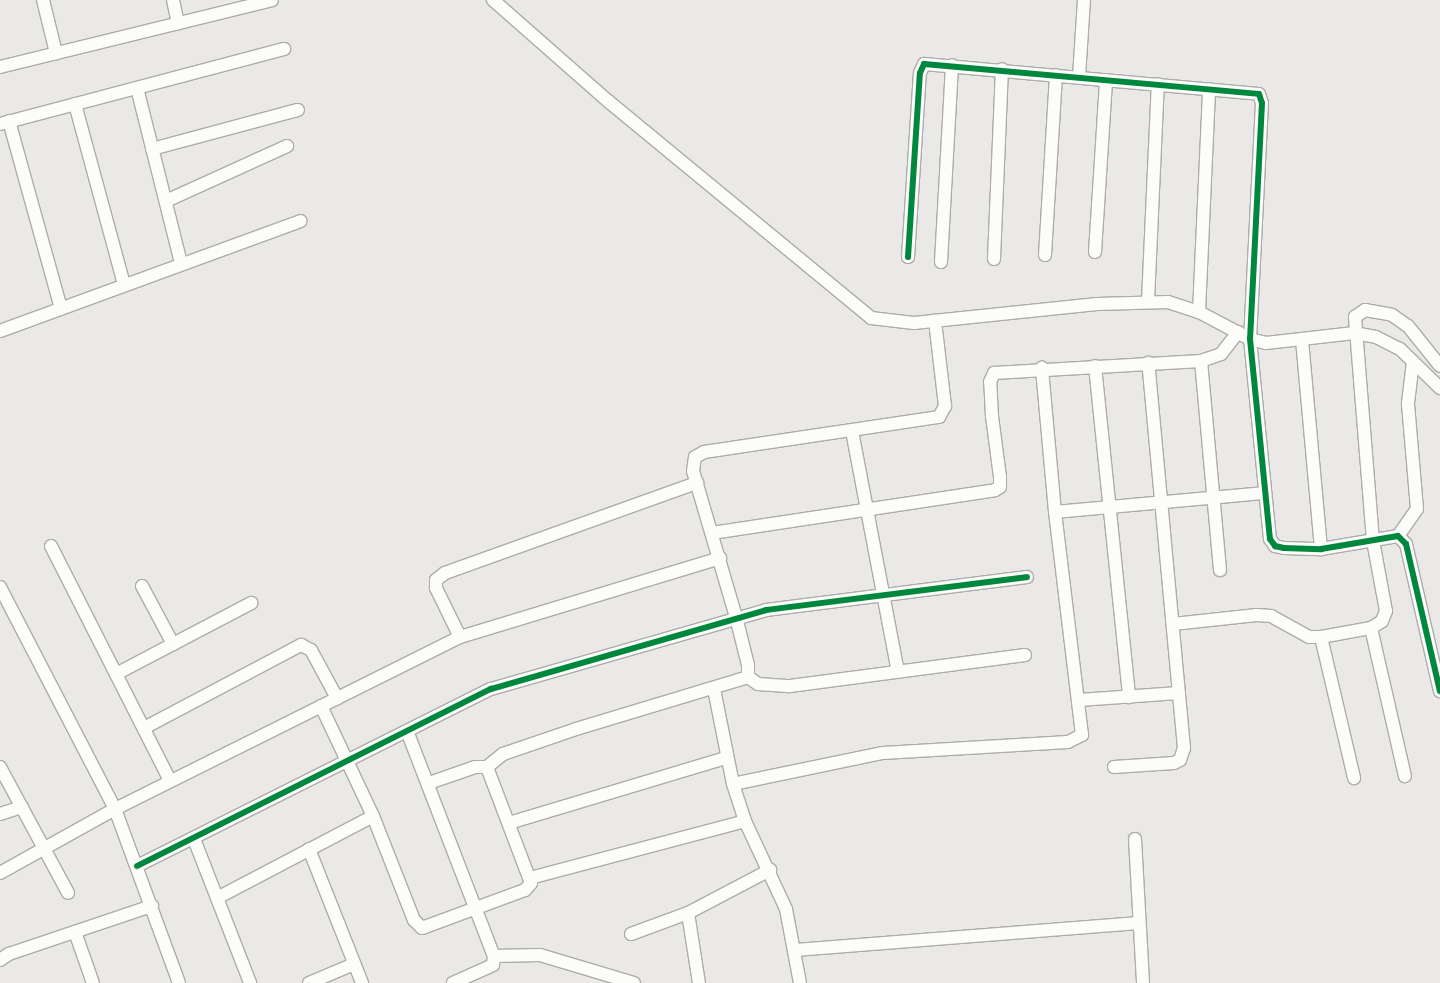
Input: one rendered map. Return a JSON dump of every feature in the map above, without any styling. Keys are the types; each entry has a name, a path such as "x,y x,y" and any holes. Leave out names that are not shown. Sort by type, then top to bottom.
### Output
{"street":[{"path":"43,0 56,53"},
{"path":"173,0 178,23"},
{"path":"0,67 272,0"},
{"path":"493,0 858,310 871,318 890,323 935,321 1148,301 1168,302 1199,312 1250,339 1266,343 1354,333 1376,337 1400,349 1440,388"},
{"path":"1079,77 1084,0"},
{"path":"61,309 5,122 284,48"},
{"path":"908,257 921,67 929,63 1253,92 1258,94 1262,103 1250,339 1270,539 1275,546 1321,549 1398,536 1417,509 1408,403 1413,362"},
{"path":"941,262 952,65"},
{"path":"994,259 1002,69"},
{"path":"1045,255 1056,75"},
{"path":"1095,252 1106,80"},
{"path":"1148,301 1158,84"},
{"path":"137,88 181,263"},
{"path":"1199,312 1209,89"},
{"path":"75,104 124,284"},
{"path":"152,149 298,110"},
{"path":"166,201 287,146"},
{"path":"0,331 181,263 300,221"},
{"path":"1173,624 1271,616 1309,637 1320,637 1371,628 1382,620 1386,610 1373,541 1354,333 1355,317 1359,312 1378,310 1392,315 1408,326 1440,366"},
{"path":"748,677 748,665 736,617 720,558 696,483 692,463 695,457 704,452 931,419 944,412 935,321"},
{"path":"712,533 985,493 1000,487 990,382 994,373 1002,370 1201,361 1221,354 1238,332"},
{"path":"1302,340 1321,549"},
{"path":"1201,361 1220,570"},
{"path":"1114,767 1174,763 1180,760 1184,748 1148,363"},
{"path":"1094,366 1129,698"},
{"path":"733,784 883,753 1068,742 1082,735 1055,512 1042,368"},
{"path":"852,431 898,672"},
{"path":"460,637 436,588 436,580 445,573 550,538 696,483"},
{"path":"1055,512 1266,493"},
{"path":"1398,536 1407,548 1440,691"},
{"path":"51,546 170,781"},
{"path":"0,872 43,846 115,809 460,637 720,558"},
{"path":"137,866 194,840 491,689 552,674 736,617 766,610 1027,577"},
{"path":"142,586 172,644"},
{"path":"0,587 115,809 179,983"},
{"path":"116,674 251,603"},
{"path":"1371,628 1405,776"},
{"path":"1320,637 1354,778"},
{"path":"144,728 301,645 311,650 336,698"},
{"path":"748,677 758,684 790,686 1025,655"},
{"path":"429,784 475,767 487,767 503,754 576,729 714,689 748,677"},
{"path":"714,689 726,758 733,784 745,821 770,870 786,908 800,983"},
{"path":"1079,700 1179,694"},
{"path":"321,706 374,816 417,926 429,926 475,909 525,890 531,883 487,767"},
{"path":"407,731 494,956 493,965 453,983"},
{"path":"509,823 726,758"},
{"path":"0,767 68,893"},
{"path":"0,814 22,807"},
{"path":"217,898 374,816"},
{"path":"530,878 745,821"},
{"path":"1135,839 1143,983"},
{"path":"194,840 250,983"},
{"path":"309,849 362,983"},
{"path":"631,934 688,913 770,870"},
{"path":"0,960 152,906"},
{"path":"688,913 698,983"},
{"path":"794,950 1139,923"},
{"path":"75,932 93,983"},
{"path":"494,956 540,955 634,983"},
{"path":"309,983 354,964"}],"cycle path":[{"path":"908,257 920,73 924,64 1259,94 1262,103 1250,339 1270,539 1275,546 1284,548 1321,549 1398,536 1406,544 1440,691"},
{"path":"137,866 491,689 766,610 1027,577"}]}
